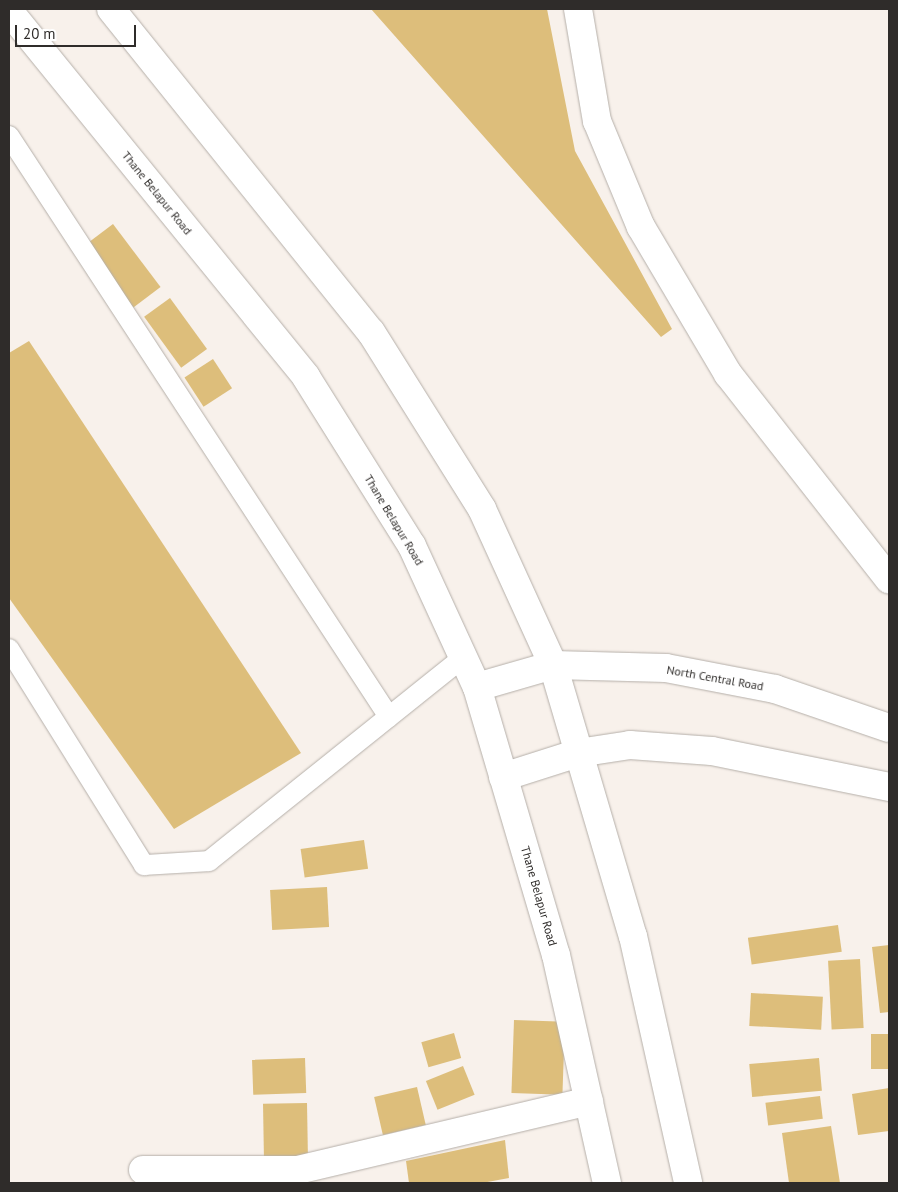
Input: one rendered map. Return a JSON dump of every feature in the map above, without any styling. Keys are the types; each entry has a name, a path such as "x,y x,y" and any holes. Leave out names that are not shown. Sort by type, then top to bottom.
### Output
{"main road":[{"path":"111,9 371,332 482,509 553,665 633,936 688,1183"},
{"path":"578,9 597,121 641,227 728,374 889,580"},
{"name":"Thane Belapur Road","path":"9,11 306,377 412,546 477,687 556,955 607,1183"},
{"name":"North Central Road","path":"477,687 553,665 666,668 775,689 889,728"},
{"path":"504,777 578,753 630,745 712,751 889,787"},
{"path":"143,1170 298,1170 589,1101"}],"lane":[{"path":"9,136 389,717"},
{"path":"9,649 144,865 209,861 464,657"}],"building":[{"path":"371,9 547,9 575,151 672,329 661,337"},
{"path":"113,224 161,287 133,308 86,244"},
{"path":"170,298 207,349 181,368 144,317"},
{"path":"29,341 301,753 174,829 9,598 9,353"},
{"path":"213,359 232,388 204,407 184,378"},
{"path":"364,840 368,869 305,878 301,849"},
{"path":"327,887 329,927 272,930 270,890"},
{"path":"838,925 842,952 752,964 748,938"},
{"path":"889,945 889,1012 880,1013 872,947"},
{"path":"860,959 864,1028 832,1030 828,961"},
{"path":"751,993 823,997 821,1030 749,1026"},
{"path":"514,1020 565,1022 562,1095 511,1093"},
{"path":"454,1033 461,1058 428,1067 421,1042"},
{"path":"871,1034 889,1034 889,1069 871,1069"},
{"path":"305,1058 306,1093 253,1095 252,1060"},
{"path":"819,1058 822,1091 752,1097 749,1064"},
{"path":"463,1066 475,1095 438,1110 426,1081"},
{"path":"417,1087 426,1125 383,1135 374,1097"},
{"path":"889,1088 889,1131 858,1135 852,1094"},
{"path":"820,1096 823,1119 768,1126 765,1103"},
{"path":"307,1103 308,1158 264,1159 263,1104"},
{"path":"831,1126 840,1183 789,1183 782,1133"},
{"path":"505,1140 509,1178 482,1183 409,1183 406,1161"}]}
